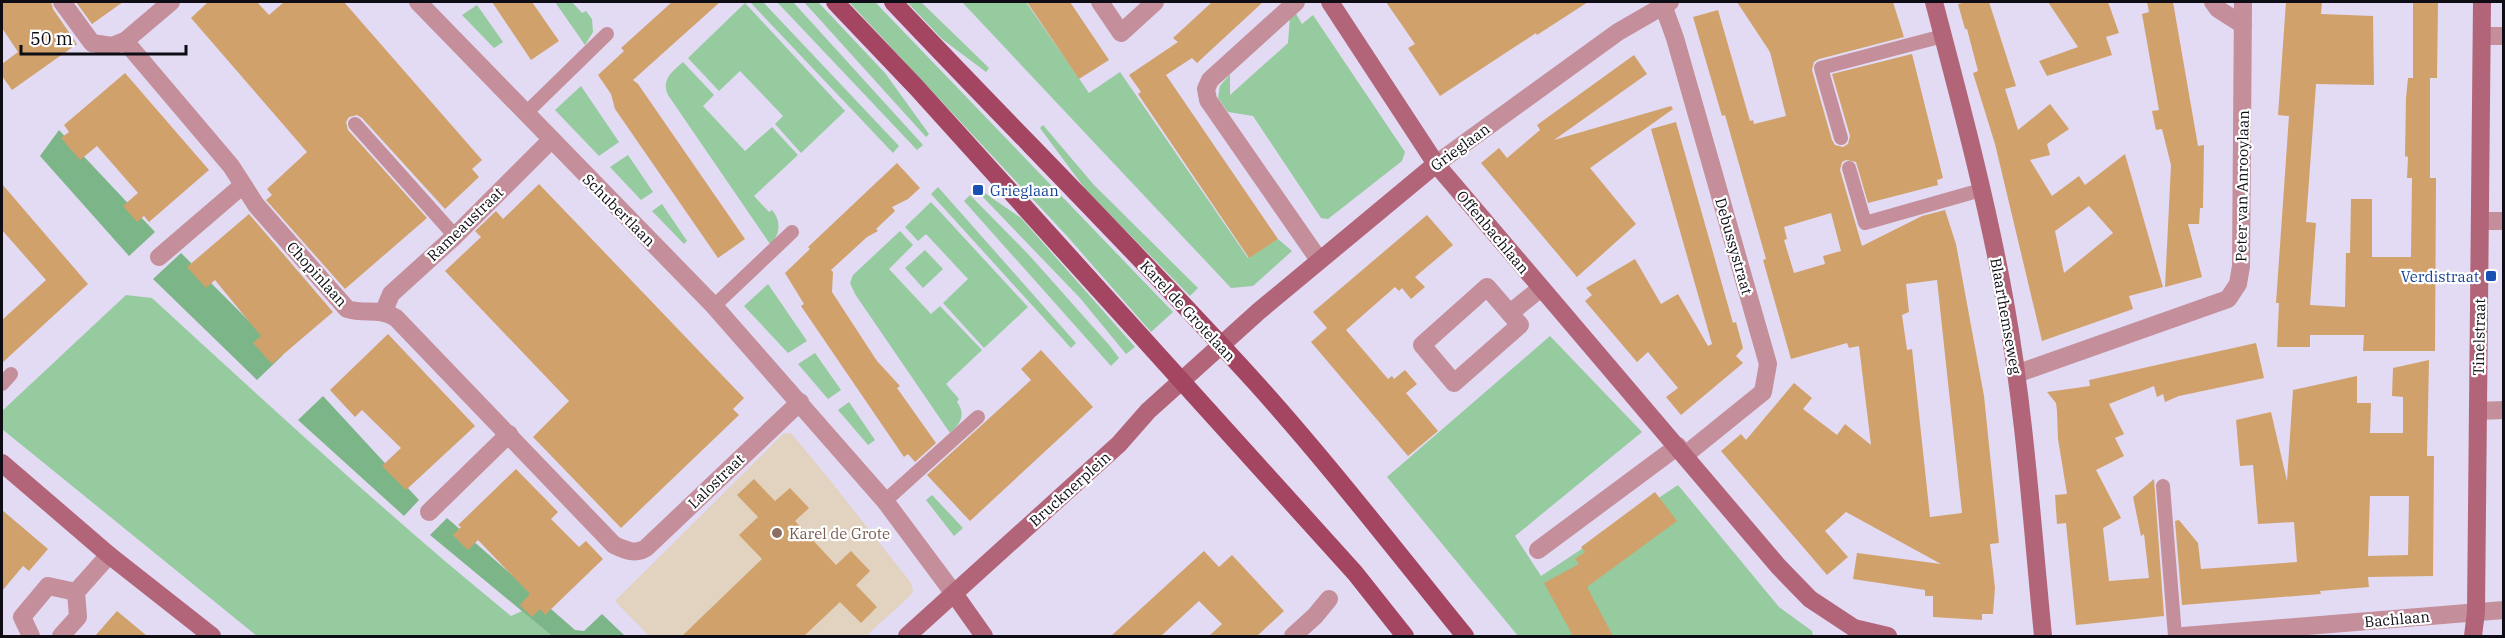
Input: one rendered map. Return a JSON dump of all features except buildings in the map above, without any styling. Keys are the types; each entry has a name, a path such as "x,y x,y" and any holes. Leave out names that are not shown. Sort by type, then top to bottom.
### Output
{"main road":[{"path":"835,2 924,96 1355,573 1405,636"},
{"name":"Karel de Grotelaan","path":"893,2 1221,345 1340,480 1465,636"}],"street":[{"path":"62,2 92,44 112,46 125,41 171,2"},
{"name":"Schubertlaan","path":"418,2 714,306 800,402 885,501 984,636"},
{"path":"1100,2 1121,33 1155,2"},
{"path":"1296,2 1210,80 1206,90 1208,100 1319,260"},
{"name":"Offenbachlaan","path":"1330,2 1436,164 1778,566 1810,599 1849,632 1888,636"},
{"name":"Blaarthemseweg","path":"1934,2 1981,190 2005,302 2016,374 2043,636"},
{"path":"2213,2 2218,9 2243,25"},
{"name":"Peter van Anrooylaan","path":"2016,374 2228,299 2238,284 2241,266 2243,2"},
{"name":"Tinelstraat","path":"2473,636 2476,612 2482,2"},
{"name":"Grieglaan","path":"1181,381 1319,260 1436,164 1618,32 1667,3"},
{"name":"Debussystraat","path":"1667,3 1768,364 1763,392 1682,451"},
{"path":"2482,36 2504,36"},
{"name":"Chopinlaan","path":"125,41 231,166 256,205 347,309 357,312 384,311"},
{"name":"Rameaustraat","path":"384,311 391,294 454,236 551,140"},
{"path":"159,257 243,184"},
{"path":"2480,221 2504,221"},
{"path":"1487,287 1510,313 1520,325 1454,383 1422,345 1487,287"},
{"path":"1510,313 1540,288"},
{"path":"384,311 396,318 509,434 429,512"},
{"name":"Brucknerplein","path":"907,636 955,595 1119,444 1143,416 1181,381"},
{"name":"Lalostraat","path":"509,434 614,545 637,552 646,548 800,402"},
{"path":"2478,411 2504,410"},
{"path":"1538,550 1682,451"},
{"path":"2,463 109,555 212,636"},
{"path":"61,636 78,617 76,592 109,555"},
{"path":"31,636 22,616 48,586 76,592"},
{"path":"1293,636 1315,616 1329,599"},
{"name":"Bachlaan","path":"2183,636 2504,610"}],"lane":[{"path":"526,112 607,34"},
{"path":"1841,138 1821,68 1943,36"},
{"path":"355,124 454,236"},
{"path":"1849,168 1865,223 1981,190"},
{"path":"714,306 792,232"},
{"path":"885,501 978,417"},
{"path":"2163,486 2175,636"}],"shaded area":[{"name":"Karel de Grote","path":"783,434 792,434 911,583 913,590 911,595 866,636 649,636 615,601"}],"green space":[{"path":"555,2 572,2 582,13 586,11 592,19 593,32 585,45"},
{"path":"750,2 763,2 899,146 893,153"},
{"path":"777,2 793,2 923,145 917,150"},
{"path":"804,2 818,2 885,73 929,134 926,137"},
{"path":"849,2 875,2 1173,312 1151,332 1067,236"},
{"path":"907,2 921,2 989,68 986,72 942,39"},
{"path":"962,2 1026,2 1089,93 1120,72 1248,258 1278,239 1292,251 1253,286 1231,288"},
{"path":"745,3 845,111 801,153 775,124 783,116 740,71 719,91 688,58"},
{"path":"477,5 503,42 494,48 462,15"},
{"path":"1295,12 1302,24 1313,15 1405,152 1402,161 1328,219 1321,218 1253,116 1228,112 1218,98 1220,86 1230,74 1230,95 1288,43 1290,16"},
{"path":"683,62 714,95 703,106 745,151 772,127 798,155 754,196 769,212 772,210 777,218 778,232 770,244 668,95 667,80"},
{"path":"581,86 619,142 599,156 555,110"},
{"path":"1043,125 1094,185 1198,288 1190,296 1086,190 1040,128"},
{"path":"59,130 155,232 129,256 40,156"},
{"path":"628,155 653,192 641,200 610,167"},
{"path":"938,187 1076,343 1071,348 931,194"},
{"path":"982,191 1021,218 1135,347 1126,354 1080,298 980,194"},
{"path":"970,195 1029,255 1110,346 1119,358 1111,366 964,201"},
{"path":"931,202 1028,307 984,348 943,303 968,279 926,234 918,241 905,227"},
{"path":"662,204 687,241 684,244 652,211"},
{"path":"900,231 913,245 889,269 931,314 940,306 982,350 946,384 959,399 957,402 962,415 957,426 950,433 855,294 850,283 853,275"},
{"path":"925,250 943,269 923,288 905,268"},
{"path":"181,253 283,355 257,380 153,279"},
{"path":"768,284 807,341 788,353 744,306"},
{"path":"126,295 152,298 329,460 465,578 511,616 522,611 552,636 257,636 2,429 2,411"},
{"path":"1550,336 1642,432 1515,536 1541,576 1678,485 1779,607 1812,631 1813,636 1518,636 1387,477"},
{"path":"815,353 841,390 828,399 798,364"},
{"path":"323,396 419,500 404,516 298,420"},
{"path":"849,402 875,440 868,445 838,410"},
{"path":"932,495 963,528 954,536 926,500"},
{"path":"447,518 575,630 584,631 602,614 625,636 552,636 430,535"}],"place":[{"name":"Grieglaan","path":"978,190"},
{"name":"Verdistraat","path":"2491,276"},
{"name":"Karel de Grote","path":"777,533"}]}
